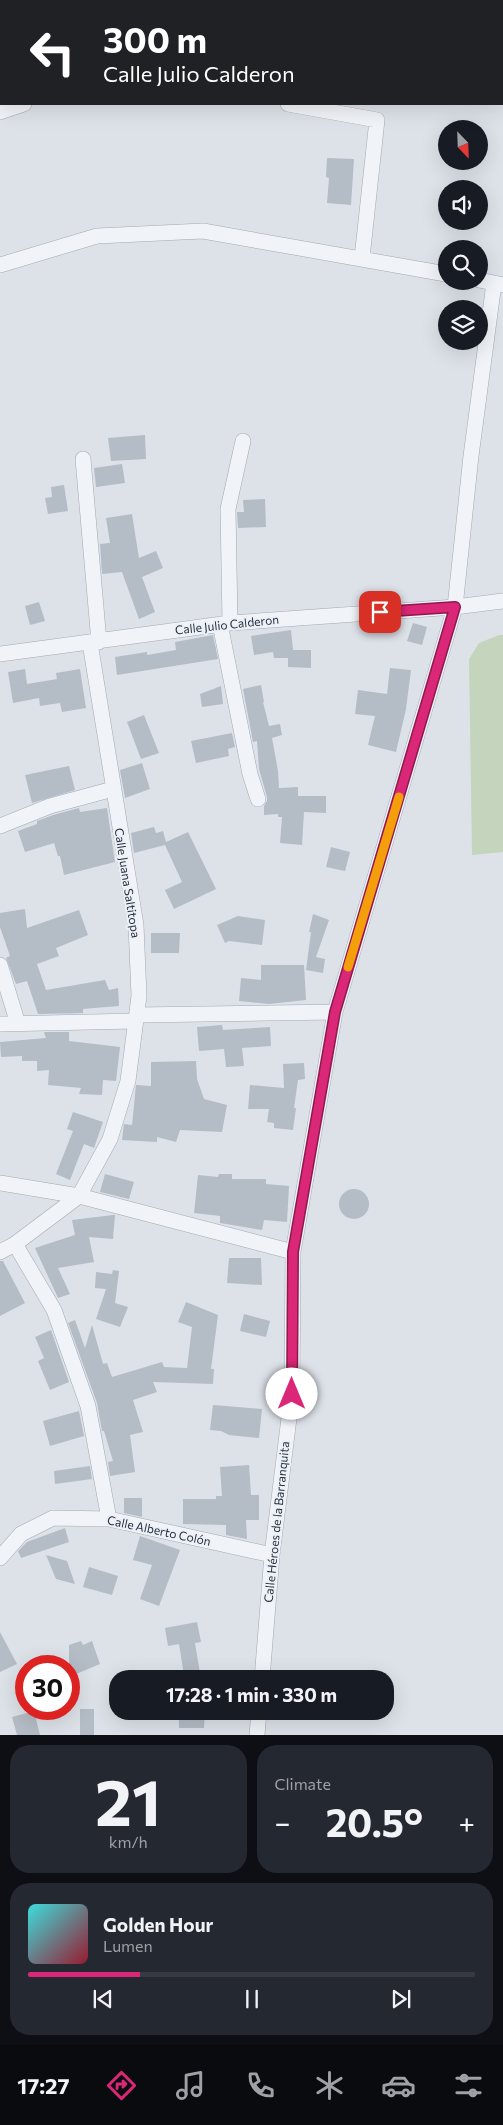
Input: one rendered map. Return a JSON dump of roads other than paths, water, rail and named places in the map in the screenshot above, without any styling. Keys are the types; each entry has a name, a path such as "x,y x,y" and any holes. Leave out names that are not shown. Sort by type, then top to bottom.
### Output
{"street":[{"path":"0,112 21,105"},
{"path":"294,105 377,120 362,258"},
{"path":"0,265 97,236 203,231 438,272"},
{"name":"Calle Héroes de la Barranquita","path":"263,1670 272,1555 292,1394 293,1252 335,1012 455,607 471,456 499,284"},
{"path":"243,441 228,509 225,623 250,774 258,799"},
{"name":"Calle Juana Saltitopa","path":"0,1252 15,1244 79,1196 110,1140 128,1081 139,996 136,925 112,789 94,642 84,459"},
{"name":"Calle Julio Calderon","path":"0,654 225,623 455,607 503,601"},
{"path":"0,826 50,806 112,789"},
{"path":"0,965 18,1024"},
{"path":"0,1024 335,1012"},
{"path":"0,1182 79,1196 293,1252"},
{"path":"15,1244 54,1310 88,1406 109,1519"},
{"name":"Calle Alberto Colón","path":"0,1558 21,1534 53,1518 109,1519 272,1555"},
{"path":"254,1735 257,1720"}]}
